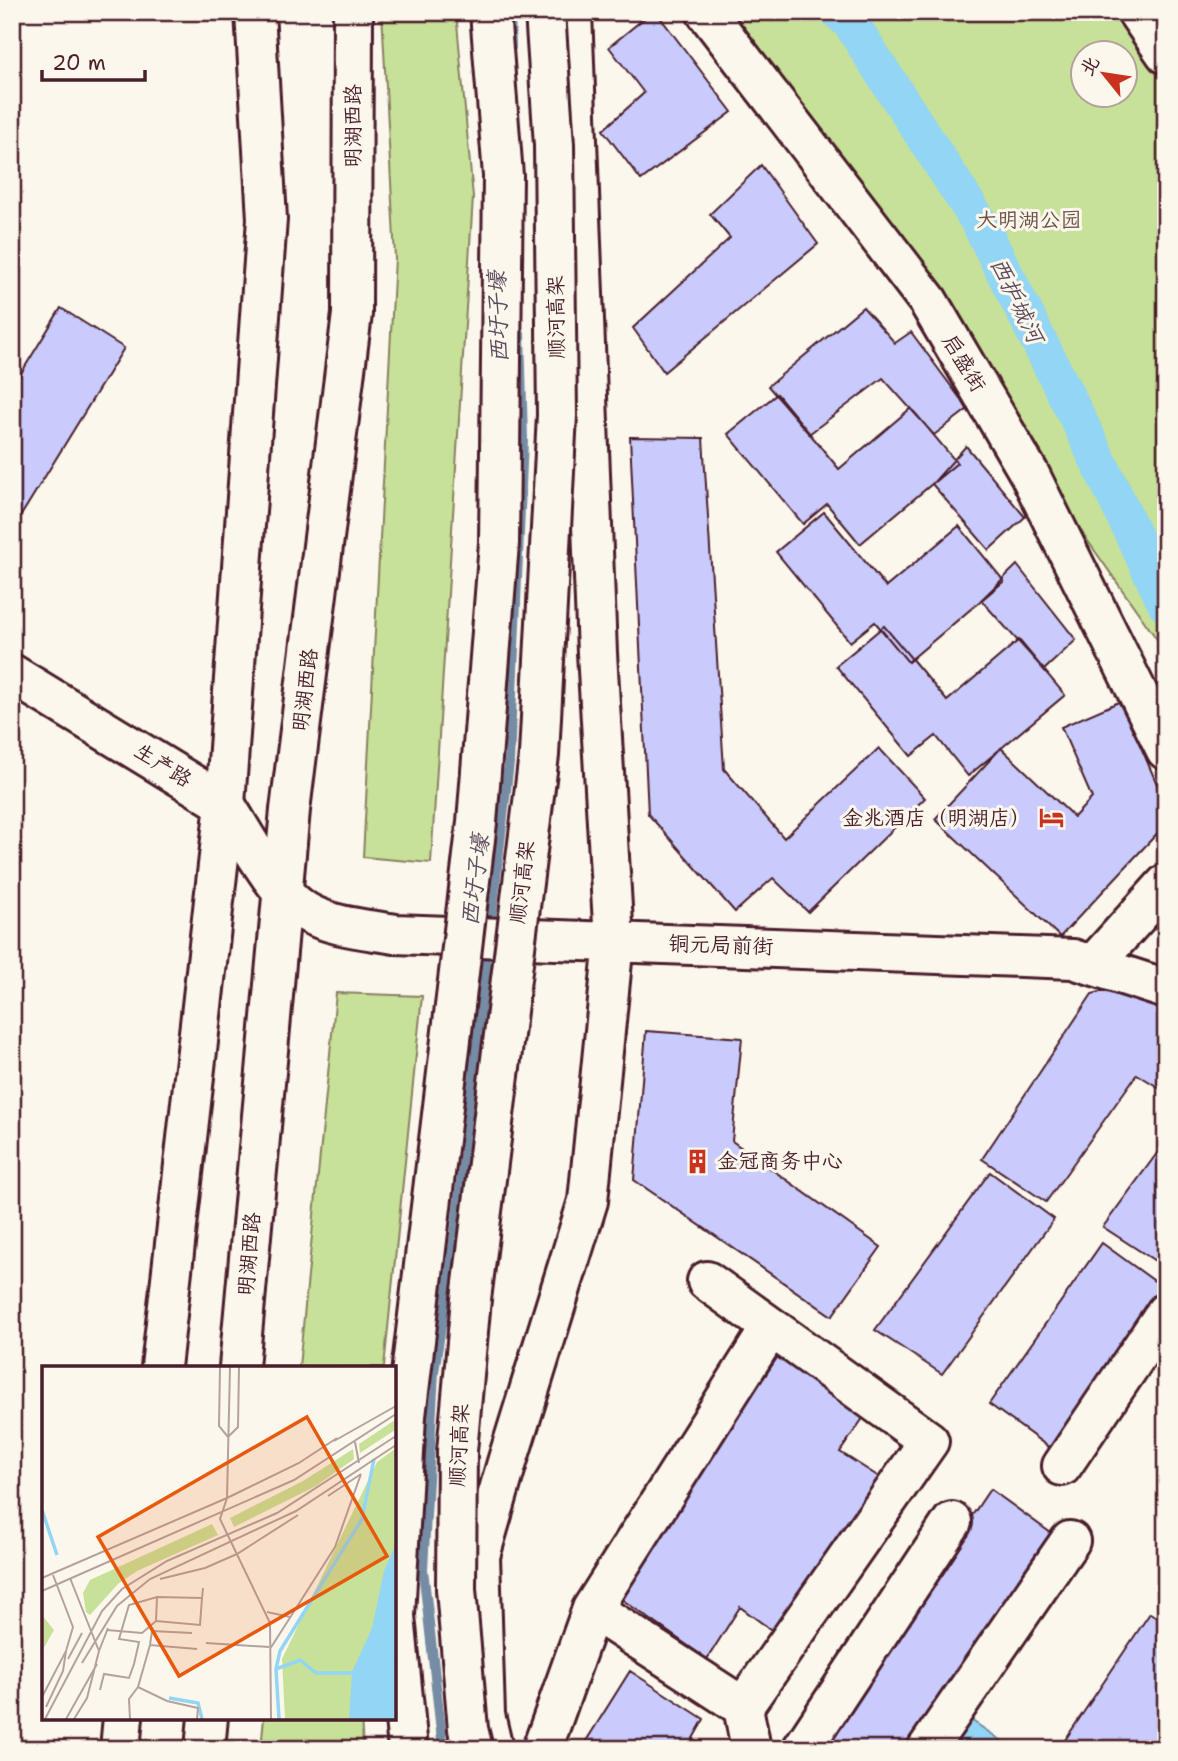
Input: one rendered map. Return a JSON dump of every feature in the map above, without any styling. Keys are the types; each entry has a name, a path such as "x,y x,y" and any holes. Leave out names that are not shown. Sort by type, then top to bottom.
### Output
{"main road":[{"path":"161,1366 225,804 267,219 255,12"},
{"name":"明湖西路","path":"239,1366 282,891 352,314 353,12"},
{"path":"396,1598 406,1416 478,822 499,543 503,176 490,12"},
{"name":"顺河高架","path":"473,1749 468,1729 456,1589 457,1451 474,1272 538,755 557,415 554,145 545,12"},
{"path":"493,1749 485,1715 480,1556 588,1201 614,941 597,653 572,12"},
{"name":"启盛街","path":"706,12 928,301 1029,474 1166,750"},
{"path":"1137,12 1166,54"},
{"name":"生产路","path":"12,674 225,804 282,891"},
{"path":"1093,965 1166,884"},
{"name":"铜元局前街","path":"282,891 305,911 336,924 395,934 1073,958 1166,989"},
{"path":"707,1281 929,1441 743,1707"},
{"path":"1062,1466 1166,1312"},
{"path":"542,1749 592,1609 771,1327"},
{"path":"802,1749 952,1522"},
{"path":"927,1749 1070,1541"},
{"path":"592,1609 690,1665 743,1707 751,1749"},
{"path":"396,1626 408,1749"},
{"path":"120,1749 123,1719"},
{"path":"205,1749 208,1719"}],"green space":[{"path":"382,12 456,12 473,197 431,863 363,857 395,258"},
{"name":"大明湖公园","path":"731,12 1166,12 1166,652 907,284"},
{"path":"336,993 422,996 384,1366 299,1366"},
{"path":"264,1719 361,1719 363,1749 261,1749"}],"water":[{"path":"962,1714 1014,1749 939,1749"}],"building":[{"path":"652,12 656,12 732,112 641,180 603,130 644,93 609,47"},
{"path":"761,165 818,244 664,372 633,328 730,238 710,214"},
{"path":"863,307 895,343 911,332 968,409 934,435 883,378 809,434 768,386"},
{"path":"61,308 124,348 17,522 12,519 12,388"},
{"path":"777,394 839,469 911,408 957,463 860,544 827,504 803,524 728,434"},
{"path":"630,437 703,438 724,769 784,838 879,748 925,798 808,912 773,878 735,912 648,814"},
{"path":"966,446 1025,517 989,550 932,484"},
{"path":"824,512 886,587 959,526 1004,581 908,662 875,622 850,642 776,552"},
{"path":"1017,565 1076,640 1044,670 981,600"},
{"path":"884,626 947,701 1019,640 1065,695 968,776 936,736 911,756 836,666"},
{"name":"金兆酒店（明湖店）","path":"1121,701 1166,805 1166,824 1060,937 935,819 1001,748 1074,817 1092,798 1061,727"},
{"path":"1126,985 1166,1012 1166,1092 1137,1074 1046,1202 982,1159 1092,994"},
{"name":"金冠商务中心","path":"646,1031 742,1038 732,1141 881,1247 832,1316 634,1180"},
{"path":"1166,1141 1166,1268 1103,1227"},
{"path":"990,1172 1054,1219 942,1374 875,1330"},
{"path":"1102,1243 1164,1288 1050,1448 989,1404"},
{"path":"787,1343 874,1402 840,1452 890,1484 785,1640 740,1607 707,1659 617,1596"},
{"path":"990,1489 1055,1536 904,1749 815,1749"},
{"path":"1150,1613 1166,1623 1166,1724 1149,1749 1059,1749"},
{"path":"630,1671 704,1719 687,1749 581,1749"}],"waterway":[{"name":"西圩子壕","path":"510,12 511,48"},
{"name":"西护城河","path":"839,12 850,22 979,222 1086,435 1166,604"},
{"name":"西圩子壕","path":"443,1749 423,1569 434,1372 456,1228 509,763 523,440 520,334"}],"place":[{"name":"金兆酒店（明湖店）","path":"1051,818"},
{"name":"金冠商务中心","path":"697,1161"}]}
